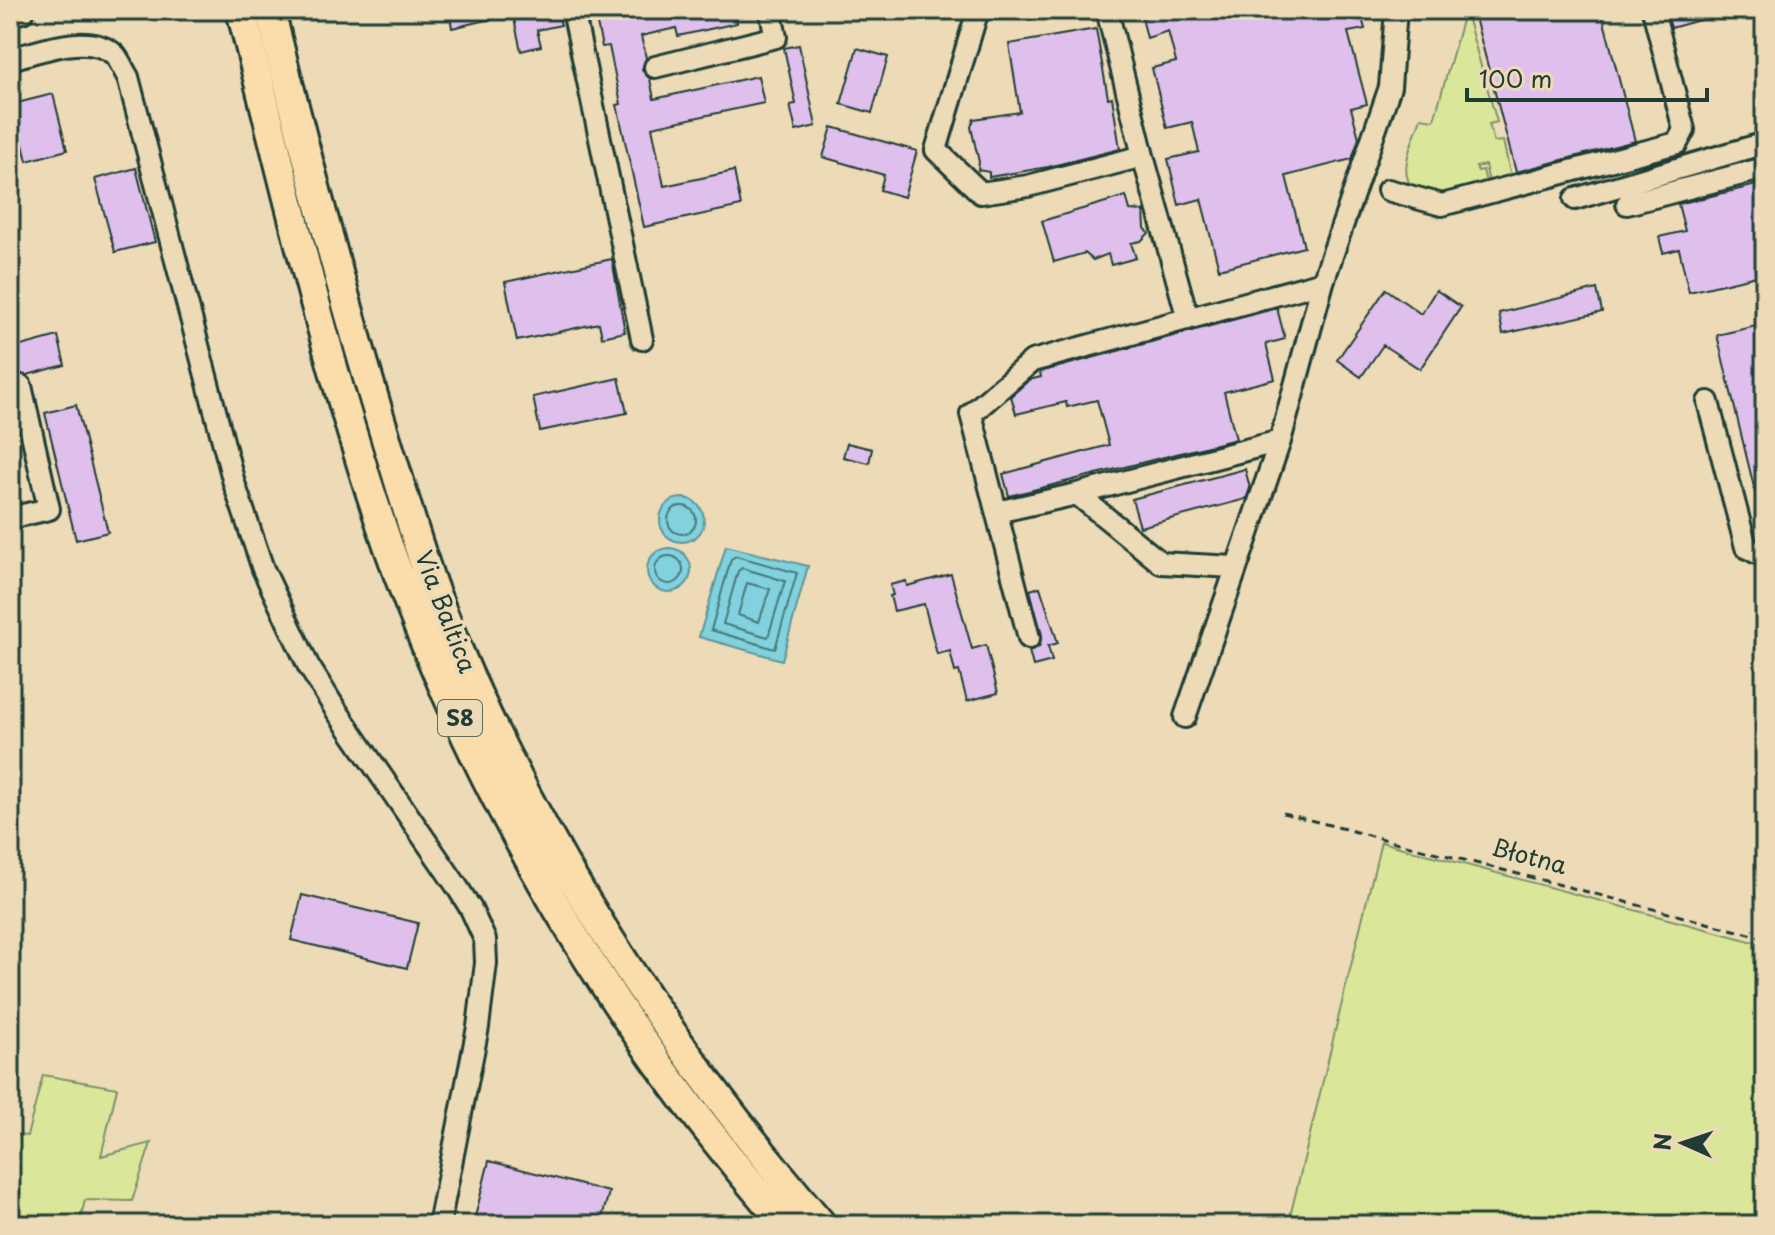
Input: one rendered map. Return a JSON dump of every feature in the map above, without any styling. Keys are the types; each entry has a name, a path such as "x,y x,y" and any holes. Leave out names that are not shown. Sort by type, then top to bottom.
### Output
{"highway":[{"name":"Via Baltica","path":"241,10 341,399 389,548 444,686 512,822 589,959 686,1100 786,1225"},
{"name":"Via Baltica","path":"270,10 367,379 433,589 471,679 554,845 641,989 727,1109 822,1225"}],"main road":[{"path":"10,13 22,10"}],"street":[{"path":"573,10 642,339"},
{"path":"655,67 776,37 770,10"},
{"path":"978,10 936,150 981,193 1028,186 1143,156"},
{"path":"1107,10 1188,319"},
{"path":"1185,717 1234,567 1280,441 1323,282 1390,87 1396,10"},
{"path":"1388,190 1442,205 1677,143 1684,130 1653,10"},
{"path":"10,59 76,44 97,45 115,55 128,77 234,483 263,569 293,636 334,707 456,885 481,928 486,950 484,982 463,1112 439,1225"},
{"path":"1575,199 1765,143"},
{"path":"1627,204 1765,168"},
{"path":"1029,638 971,414 1032,361 1323,282"},
{"path":"10,389 21,386 49,509 10,518"},
{"path":"1708,402 1746,547 1757,553 1765,551"},
{"path":"997,512 1280,441"},
{"path":"1077,494 1161,563 1234,567"}],"path":[{"name":"Błotna","path":"1283,813 1765,938"}],"green space":[{"path":"1465,10 1497,122 1489,124 1494,142 1503,141 1511,177 1489,182 1485,165 1476,167 1478,171 1483,170 1487,186 1483,182 1482,188 1449,196 1417,191 1407,174 1408,155 1421,118 1434,120"},
{"path":"1381,842 1765,945 1765,1225 1288,1225"},
{"path":"43,1075 117,1088 101,1156 151,1143 132,1201 85,1200 79,1225 10,1225 10,1134 27,1136"}],"water":[{"path":"682,498 697,505 704,520 697,535 682,542 667,535 660,520 667,505"},
{"path":"726,546 808,566 782,660 699,637"},
{"path":"669,548 685,554 691,570 685,586 669,592 653,586 647,570 653,554"}],"building":[{"path":"449,10 508,10 508,15 452,28"},
{"path":"512,10 557,10 561,25 537,30 541,46 521,51"},
{"path":"594,10 735,10 737,23 678,36 676,28 641,36 646,58 642,69 650,79 654,99 758,76 764,103 652,127 664,186 734,171 741,206 644,227 617,105 621,104 609,46 602,47"},
{"path":"1162,10 1360,10 1365,29 1348,32 1367,104 1351,108 1359,138 1352,159 1286,176 1304,247 1219,269 1201,199 1179,205 1168,159 1199,152 1192,122 1167,128 1152,68 1176,62 1168,31 1147,38 1142,18"},
{"path":"1473,10 1601,10 1635,141 1516,172"},
{"path":"1666,10 1721,10 1721,14 1671,28"},
{"path":"1096,29 1120,149 1048,167 989,177 989,172 978,170 971,127 974,119 1020,112 1009,44"},
{"path":"799,45 816,126 796,131 790,105 796,104 784,48"},
{"path":"857,48 888,57 872,113 841,104"},
{"path":"53,94 67,150 27,161 13,104"},
{"path":"832,127 917,151 904,197 880,190 884,175 823,157"},
{"path":"136,168 155,242 115,252 95,179"},
{"path":"1765,183 1765,274 1689,292 1679,249 1663,253 1659,237 1685,231 1678,204"},
{"path":"1126,196 1130,210 1144,211 1145,228 1149,233 1141,241 1131,243 1136,258 1111,265 1108,254 1093,260 1085,253 1054,262 1042,221"},
{"path":"612,259 625,332 602,337 599,323 517,341 505,282"},
{"path":"1386,289 1421,314 1436,290 1461,307 1420,369 1383,345 1361,377 1337,360"},
{"path":"1597,289 1602,312 1503,334 1499,313"},
{"path":"1277,308 1285,339 1266,344 1275,379 1224,392 1236,439 1009,496 1003,474 1109,445 1097,400 1067,407 1066,402 1016,414 1011,396 1029,380 1041,377 1040,372"},
{"path":"1765,324 1765,512 1760,512 1717,335"},
{"path":"58,336 65,365 10,376 10,349"},
{"path":"619,378 627,413 540,431 533,397"},
{"path":"76,405 108,532 76,540 45,413"},
{"path":"847,443 872,449 869,463 843,457"},
{"path":"1245,469 1250,488 1246,499 1140,527 1132,499"},
{"path":"951,574 972,649 986,645 998,693 967,701 950,651 937,654 924,604 894,611 890,596 893,595 890,585 906,581 907,586"},
{"path":"1040,587 1058,643 1048,646 1052,661 1033,666 1029,651 1039,647 1042,635 1030,590"},
{"path":"302,895 418,923 407,968 291,940"},
{"path":"489,1161 609,1192 600,1225 473,1225"}]}
